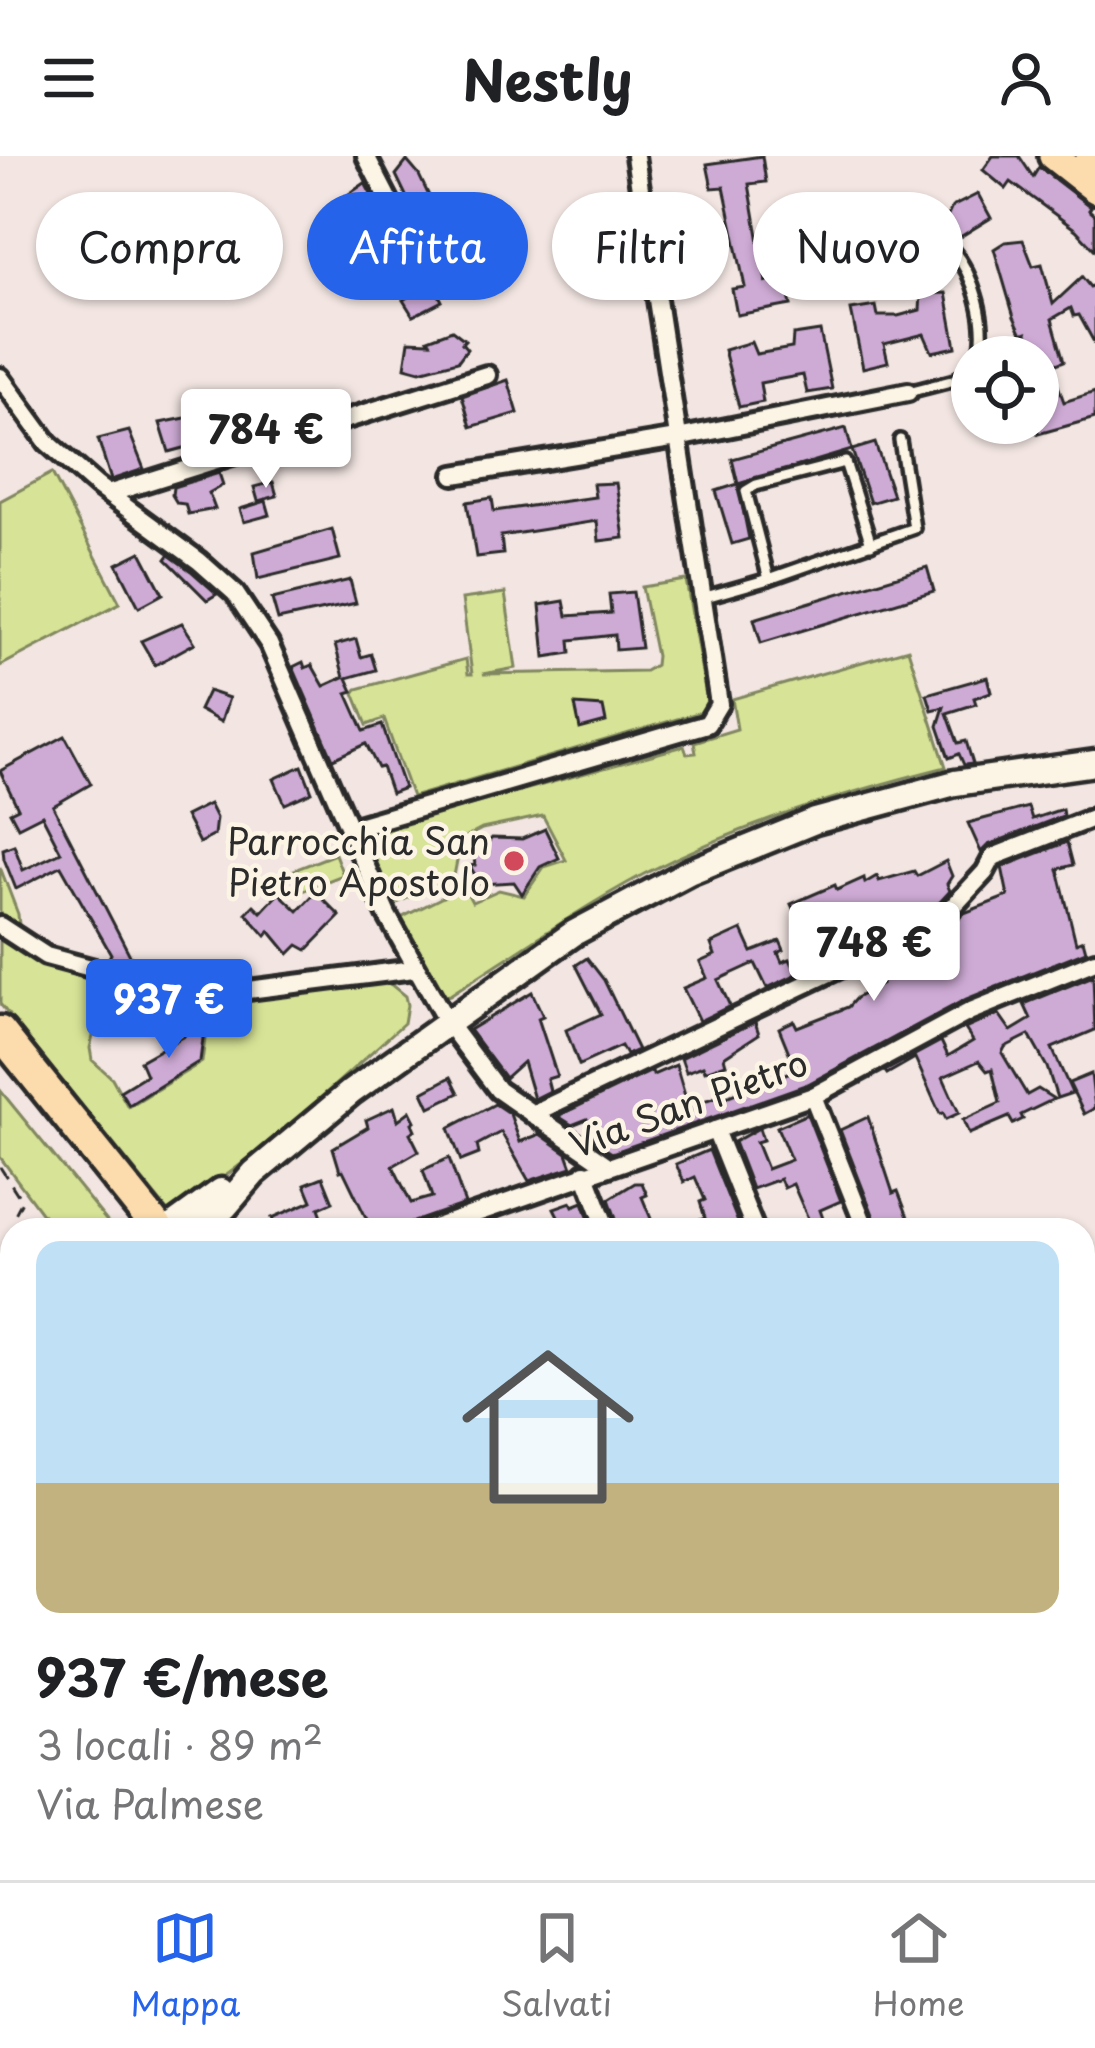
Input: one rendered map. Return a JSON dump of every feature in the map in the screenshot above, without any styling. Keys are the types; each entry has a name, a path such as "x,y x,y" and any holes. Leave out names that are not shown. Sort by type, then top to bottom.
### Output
{"highway":[{"path":"0,1032 127,1211"},
{"path":"0,1064 127,1211"}],"main road":[{"path":"1053,156 1095,189"},
{"path":"212,1218 254,1172 446,1022 574,933 689,872 815,820 955,783 1095,764"},
{"path":"181,1218 254,1172"}],"street":[{"path":"365,156 384,192"},
{"path":"351,828 707,724 719,704 635,156"},
{"path":"108,494 487,376"},
{"path":"0,377 48,443 235,593 256,622 414,969 446,1022 491,1083 607,1166"},
{"path":"454,475 677,438 908,392"},
{"path":"532,1114 855,963 948,912 986,872 993,856 1095,818"},
{"path":"0,926 46,956 158,986 216,994 414,969"},
{"name":"Via San Pietro","path":"462,1218 813,1096 970,1010 1095,961"},
{"path":"813,1096 861,1218"},
{"path":"716,1130 750,1218"},
{"path":"585,1174 602,1218"}],"lane":[{"path":"963,267 984,327 982,336"},
{"path":"908,392 951,381"},
{"path":"702,598 914,529 900,440"},
{"path":"770,579 746,491 755,485 845,462 871,544"}],"path":[{"path":"0,1167 22,1201 14,1216"}],"green space":[{"path":"52,473 120,603 0,666 0,501"},
{"path":"686,580 707,701 701,712 412,797 384,719 367,725 354,693 466,659 468,674 472,674 462,599 505,593 516,668 483,674 645,671 655,665 656,656 642,587"},
{"path":"908,649 946,767 792,812 680,856 440,997 397,920 459,889 465,889 472,902 499,890 524,896 544,867 566,860 543,816 482,829 461,840 454,876 393,905 368,833 684,746 687,754 696,753 694,742 737,729 732,699"},
{"path":"335,854 343,875 302,891 294,870"},
{"path":"0,867 18,914 20,936 0,918"},
{"path":"0,937 37,961 150,988 98,1017 90,1048 92,1060 112,1078 128,1107 202,1062 210,1001 383,978 405,996 404,1023 262,1148 170,1214 0,1004"},
{"path":"0,1090 104,1218 45,1218 0,1157"}],"building":[{"path":"762,156 766,182 749,184 753,300 790,300 791,305 737,315 732,289 745,287 729,192 724,187 712,188 707,164"},
{"path":"993,156 1019,156 1033,177 1039,167 1091,207 1095,250 1011,182 1006,189 983,170"},
{"path":"407,161 427,192 404,192 396,175"},
{"path":"978,194 991,218 963,235 963,202"},
{"path":"1023,240 1033,266 1042,264 1053,304 1082,277 1090,287 1095,285 1095,344 1071,308 1052,319 1057,336 1022,334 994,249"},
{"path":"403,300 442,300 442,301 413,316"},
{"path":"921,300 947,300 954,336 951,348 932,352 924,334 884,344 888,362 863,368 851,310 876,306 878,316 898,316 920,310"},
{"path":"452,330 465,340 467,349 458,361 420,371 405,367 409,341 430,342 428,339"},
{"path":"820,331 832,389 807,393 803,375 760,383 763,402 739,407 724,350 751,342 756,354 792,348 793,335"},
{"path":"508,380 518,413 471,427 462,396"},
{"path":"1059,388 1064,402 1095,392 1095,418 1059,428"},
{"path":"251,404 257,422 262,420 268,430 237,440 227,412"},
{"path":"201,415 206,442 169,452 160,423"},
{"path":"846,428 852,450 738,484 732,459"},
{"path":"129,431 144,469 111,480 98,439"},
{"path":"875,443 893,496 870,503 852,450"},
{"path":"219,473 223,485 209,493 215,509 188,514 185,504 177,503 172,495 173,487"},
{"path":"273,482 277,496 258,501 254,487"},
{"path":"616,483 624,538 599,541 597,521 501,536 503,554 476,557 467,502 492,498 494,511 595,497 593,484"},
{"path":"738,484 749,539 732,544 716,491"},
{"path":"266,501 270,515 244,522 240,509"},
{"path":"332,529 340,559 258,579 254,552"},
{"path":"141,552 163,594 139,607 117,564"},
{"path":"169,555 217,594 207,600 166,559"},
{"path":"927,567 934,591 761,643 754,619"},
{"path":"350,580 356,603 278,620 272,599"},
{"path":"633,592 641,648 616,650 615,635 570,640 571,653 545,657 540,605 564,601 567,616 611,613 609,594"},
{"path":"182,623 195,643 155,665 141,641"},
{"path":"356,639 361,657 371,654 376,670 347,678 353,691 347,693 364,731 382,725 404,788 391,793 382,767 378,768 366,744 333,759 293,667 303,662 305,668 312,665 324,686 344,677 335,645"},
{"path":"987,677 991,692 974,698 976,704 947,713 958,743 966,741 973,764 964,765 959,754 949,758 938,726 944,707 932,710 927,694"},
{"path":"208,691 229,698 221,722 199,710"},
{"path":"575,705 603,707 606,722 580,729"},
{"path":"65,736 91,784 53,806 136,967 108,959 111,954 61,866 16,889 4,859 3,849 14,845 23,870 61,852 42,815 18,827 10,812 18,808 0,771"},
{"path":"302,766 312,792 285,804 274,779"},
{"path":"209,804 216,818 214,835 199,843 185,816"},
{"path":"1028,807 1032,819 1062,809 1063,816 981,852 968,823"},
{"name":"Parrocchia San Pietro Apostolo","path":"545,829 559,858 540,867 522,894 514,882 480,884 470,866 492,838 522,839"},
{"path":"1067,842 1073,865 1058,869 1076,943 1083,940 1086,951 966,999 808,1084 612,1153 595,1142 587,1119 572,1125 558,1116 652,1071 653,1075 676,1065 688,1106 721,1099 796,1070 779,1028 794,1021 797,1027 848,1007 882,984 875,966 964,913 1008,896 1002,867"},
{"path":"946,861 952,876 947,884 950,891 940,902 891,930 816,961 791,904 864,878 865,883 877,876 879,881 914,871 917,876"},
{"path":"316,892 340,916 307,950 298,945 289,954 246,913 254,905 261,912 279,893 298,911"},
{"path":"742,930 752,952 780,941 782,962 790,959 797,974 767,988 755,963 718,980 730,1006 699,1021 683,988 707,978 700,962 715,955 711,944"},
{"path":"587,958 604,980 638,1050 626,1055 621,1046 579,1065 566,1030 601,1014 576,965"},
{"path":"1093,976 1095,1030 1052,1048 1072,1093 1057,1098 1029,1035 1005,1047 1002,1053 1027,1095 1038,1089 1054,1099 1013,1124 1009,1117 969,1134 963,1120 1000,1103 992,1069 987,1071 979,1061 943,1077 959,1113 946,1119 915,1058 885,1071 941,1041 948,1056 973,1041 965,1029 999,1014 1011,1031 1031,1019 1024,1004"},
{"path":"532,992 543,1016 538,1018 557,1076 547,1079 550,1091 534,1099 523,1062 505,1078 469,1030"},
{"path":"206,1016 200,1061 129,1105 120,1091 146,1075 140,1061 184,1036 179,1026"},
{"path":"755,1022 759,1034 724,1057 726,1064 686,1072 681,1058"},
{"path":"1091,1074 1095,1108 1084,1114 1069,1083"},
{"path":"451,1077 459,1093 430,1107 423,1092"},
{"path":"495,1104 510,1114 520,1142 540,1134 567,1153 572,1167 529,1181 501,1132 477,1145 479,1154 461,1161 449,1128"},
{"path":"394,1107 398,1120 410,1111 415,1130 410,1133 419,1151 393,1166 411,1203 432,1197 423,1170 449,1158 465,1204 425,1218 366,1218 333,1148 368,1127 366,1120"},
{"path":"807,1114 841,1201 820,1210 823,1218 808,1218 793,1184 784,1188 780,1179 752,1189 734,1142 759,1128 763,1140 756,1142 767,1169 791,1160 777,1127"},
{"path":"868,1117 893,1193 898,1191 908,1218 874,1218 840,1130"},
{"path":"709,1150 736,1218 705,1218 700,1202 705,1200 695,1177 684,1182 676,1164"},
{"path":"323,1177 333,1202 319,1208 323,1218 272,1218 312,1201 305,1184"},
{"path":"642,1183 651,1218 616,1218 609,1199"},
{"path":"583,1202 589,1218 559,1218 554,1208"}],"place":[{"name":"Parrocchia San Pietro Apostolo","path":"514,861"}]}
